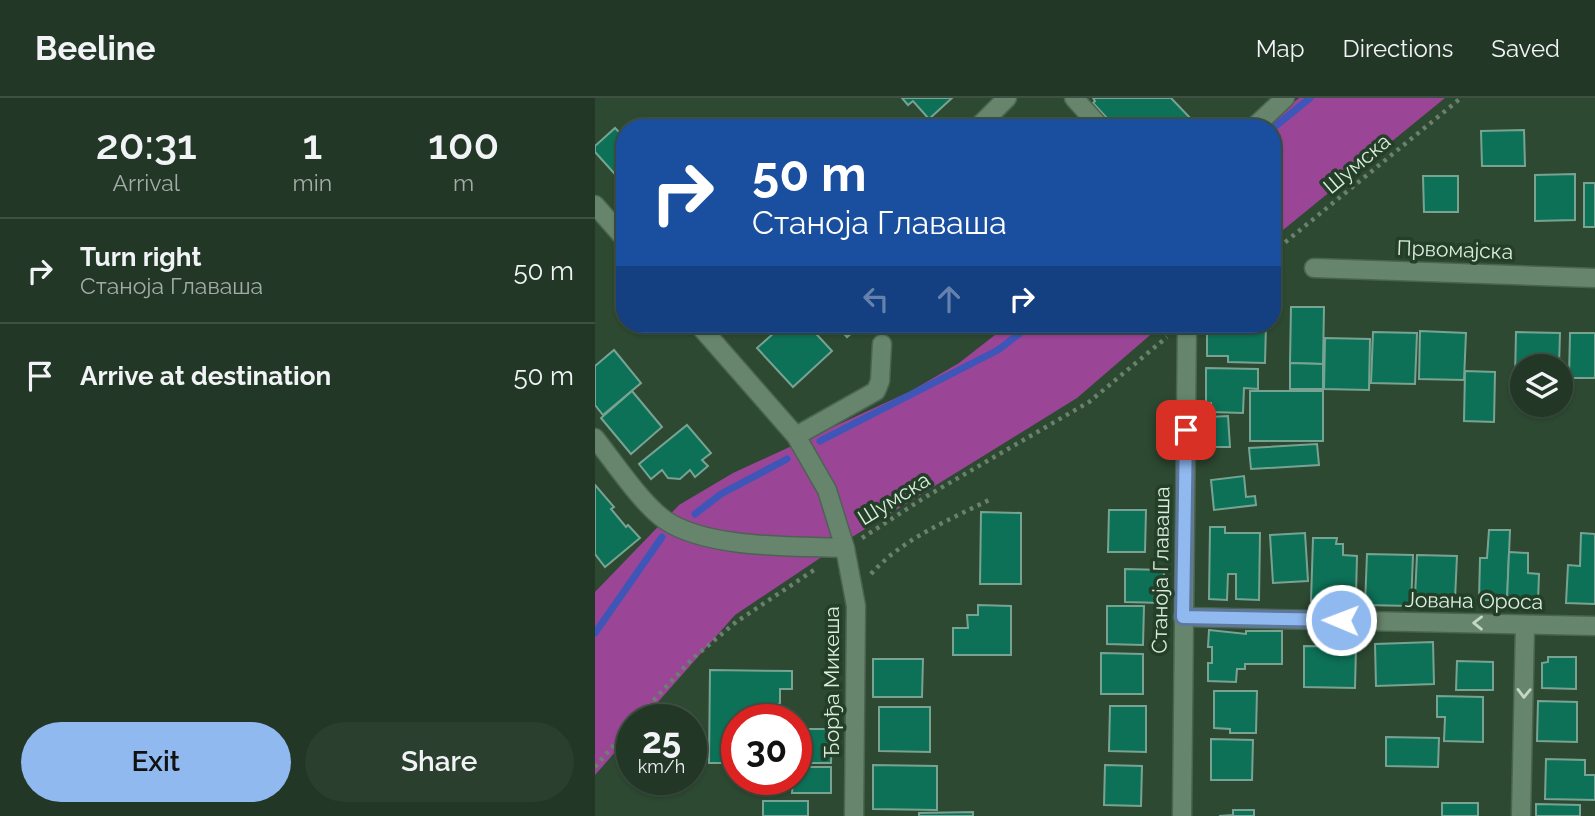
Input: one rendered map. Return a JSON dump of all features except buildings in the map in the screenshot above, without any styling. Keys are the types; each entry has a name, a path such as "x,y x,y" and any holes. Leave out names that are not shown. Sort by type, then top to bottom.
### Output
{"street":[{"path":"986,119 1007,98"},
{"path":"1074,98 1093,119"},
{"path":"1262,119 1285,98"},
{"path":"595,205 616,230"},
{"name":"Првомајска","path":"1314,268 1595,278"},
{"name":"Ђорђа Микеша","path":"706,333 796,436 827,490 845,548 856,606 854,816"},
{"name":"Станоја Главаша","path":"1180,333 1182,816"},
{"path":"796,436 876,391 880,381 882,344"},
{"path":"595,438 647,502 666,520 695,534 759,544 845,548"},
{"name":"Јована Ороса","path":"1183,617 1595,626"},
{"path":"1521,816 1525,625"}],"path":[{"name":"Шумска","path":"1281,246 1461,98"},
{"name":"Шумска","path":"650,704 692,659 736,622 927,496 1089,402 1174,333"},
{"path":"856,606 863,583 885,557 924,533 989,500"},
{"path":"595,767 616,743"}],"shaded area":[{"path":"1299,98 1445,98 1281,232 1281,119 1273,119"},
{"path":"997,333 1153,333 1077,398 844,542 735,615 656,704 616,704 616,751 595,775 595,592 679,505 733,473 911,391 959,363"}],"waterway":[{"path":"1281,122 1310,98"},
{"path":"820,441 998,350 1020,333"},
{"path":"695,514 721,494 787,459"},
{"path":"595,633 662,537"}],"route":[{"path":"1186,430 1183,617 1341,620"}]}
